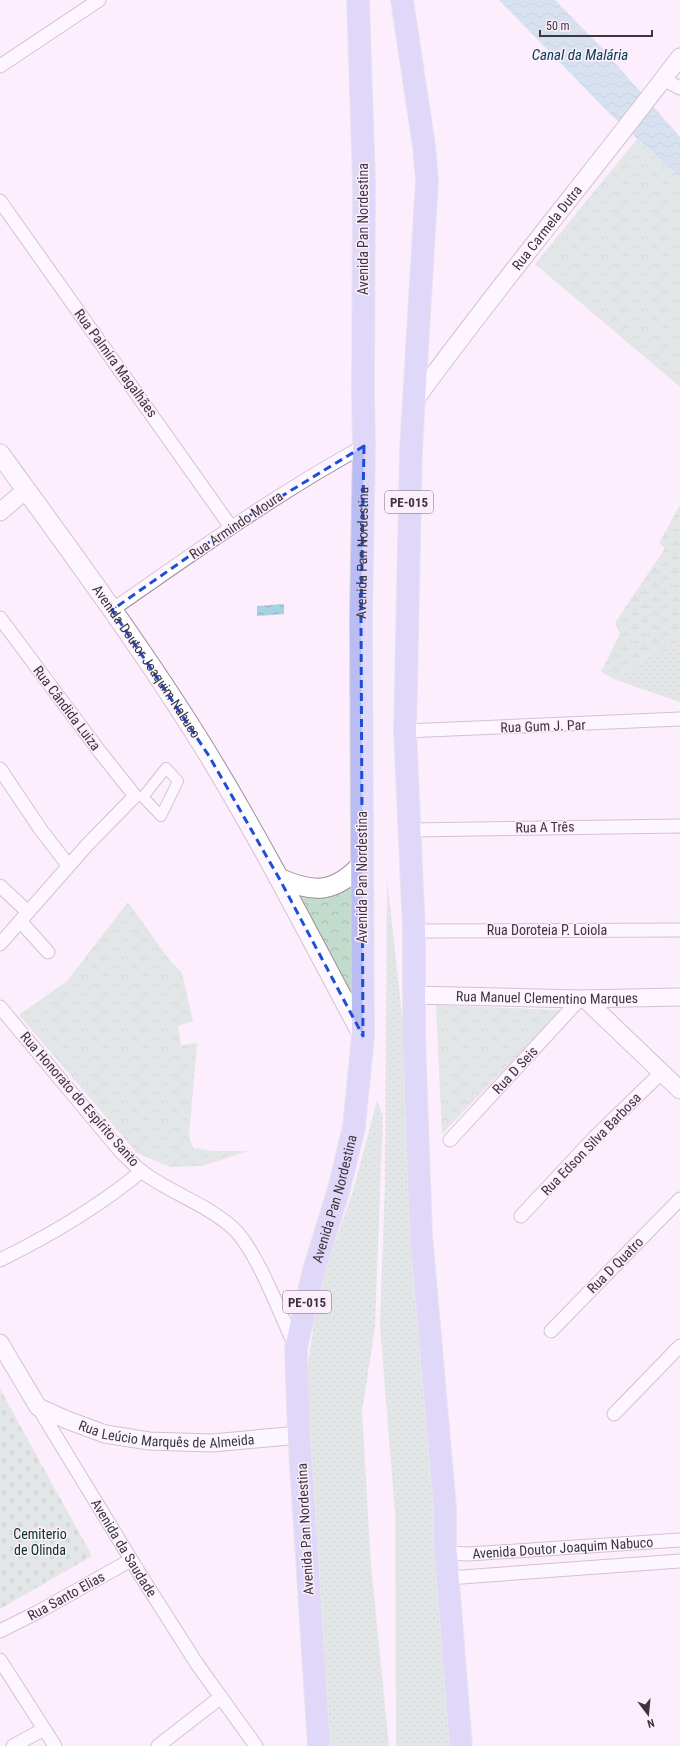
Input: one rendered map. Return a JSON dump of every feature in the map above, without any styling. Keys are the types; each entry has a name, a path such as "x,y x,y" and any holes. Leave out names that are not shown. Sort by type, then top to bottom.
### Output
{"highway":[{"name":"Avenida Pan Nordestina","path":"319,1746 299,1435 296,1348 314,1270 339,1189 354,1127 362,1036 361,934 363,863 361,618 364,446 364,181 358,0"},
{"name":"PE-015","path":"402,0 424,146 427,180 409,517 405,731 414,931 413,995 421,1234 445,1508 446,1553 461,1746"}],"main road":[{"name":"Avenida Doutor Joaquim Nabuco","path":"0,454 112,610 203,746 279,878 362,1036"},
{"path":"279,878 308,888 323,888 340,883 363,863"}],"street":[{"path":"0,66 99,0"},
{"name":"Rua Carmela Dutra","path":"415,400 449,353 615,143 680,57"},
{"path":"663,79 680,88"},
{"name":"Rua Palmira Magalhães","path":"0,200 231,527"},
{"name":"Rua Armindo Moura","path":"112,610 231,527 321,470 364,446"},
{"path":"0,512 26,490"},
{"name":"Rua Cândida Luiza","path":"0,618 100,752 135,796 68,865"},
{"name":"Rua Gum J. Par","path":"405,731 680,718"},
{"path":"0,769 41,830 68,865 0,944"},
{"name":"Rua A Três","path":"410,830 680,826"},
{"path":"0,886 24,916 48,952"},
{"name":"Rua Doroteia P. Loiola","path":"414,931 680,930"},
{"name":"Rua Manuel Clementino Marques","path":"413,995 582,999 680,996"},
{"path":"582,999 680,1090"},
{"name":"Rua D Seis","path":"450,1140 582,999"},
{"name":"Rua Honorato do Espírito Santo","path":"0,1007 121,1152 142,1171 216,1215 234,1230 246,1245 260,1271 296,1348"},
{"name":"Rua Edson Silva Barbosa","path":"520,1216 594,1138 662,1072"},
{"path":"0,1260 38,1241 82,1216 142,1171"},
{"name":"Rua D Quatro","path":"551,1331 680,1199"},
{"name":"Avenida da Saudade","path":"0,1343 131,1560 198,1664 256,1746"},
{"path":"614,1414 680,1346"},
{"name":"Rua Leúcio Marquês de Almeida","path":"38,1406 67,1420 105,1434 149,1441 212,1443 299,1435"},
{"name":"Avenida Doutor Joaquim Nabuco","path":"446,1553 469,1554 680,1540"},
{"name":"Rua Santo Elias","path":"0,1631 38,1612 131,1560"},
{"name":"Avenida Doutor Joaquim Nabuco","path":"448,1578 680,1561"},
{"path":"0,1660 55,1746"},
{"path":"158,1746 222,1698"},
{"path":"13,1746 44,1729"}],"highlighted area":[{"path":"364,446 361,618 363,1036 279,878 209,756 112,610 231,527"}],"green space":[{"path":"637,139 680,178 680,387 535,264"},
{"path":"680,505 680,641 648,655 616,680 601,672 620,633 615,623 665,548 659,543"},
{"path":"680,641 680,702 616,680 648,655"},
{"path":"359,877 354,1010 295,884"},
{"path":"387,878 407,1061 436,1455 450,1746 396,1746 395,1513 380,1326 385,1180"},
{"path":"128,902 171,962 182,973 193,1021 178,1026 181,1045 197,1043 189,1136 193,1148 213,1151 248,1151 202,1166 170,1167 137,1153 19,1015 67,981"},
{"path":"436,1005 561,1010 442,1134"},
{"path":"377,1101 383,1115 375,1327 362,1412 371,1565 389,1746 328,1746 305,1385 319,1288 352,1194"},
{"name":"Cemiterio de Olinda","path":"0,1389 92,1556 0,1609"}],"water":[{"name":"Canal da Malária","path":"499,0 555,0 602,48 680,137 680,178 609,113"},
{"path":"284,604 284,614 257,616 257,606"}]}
